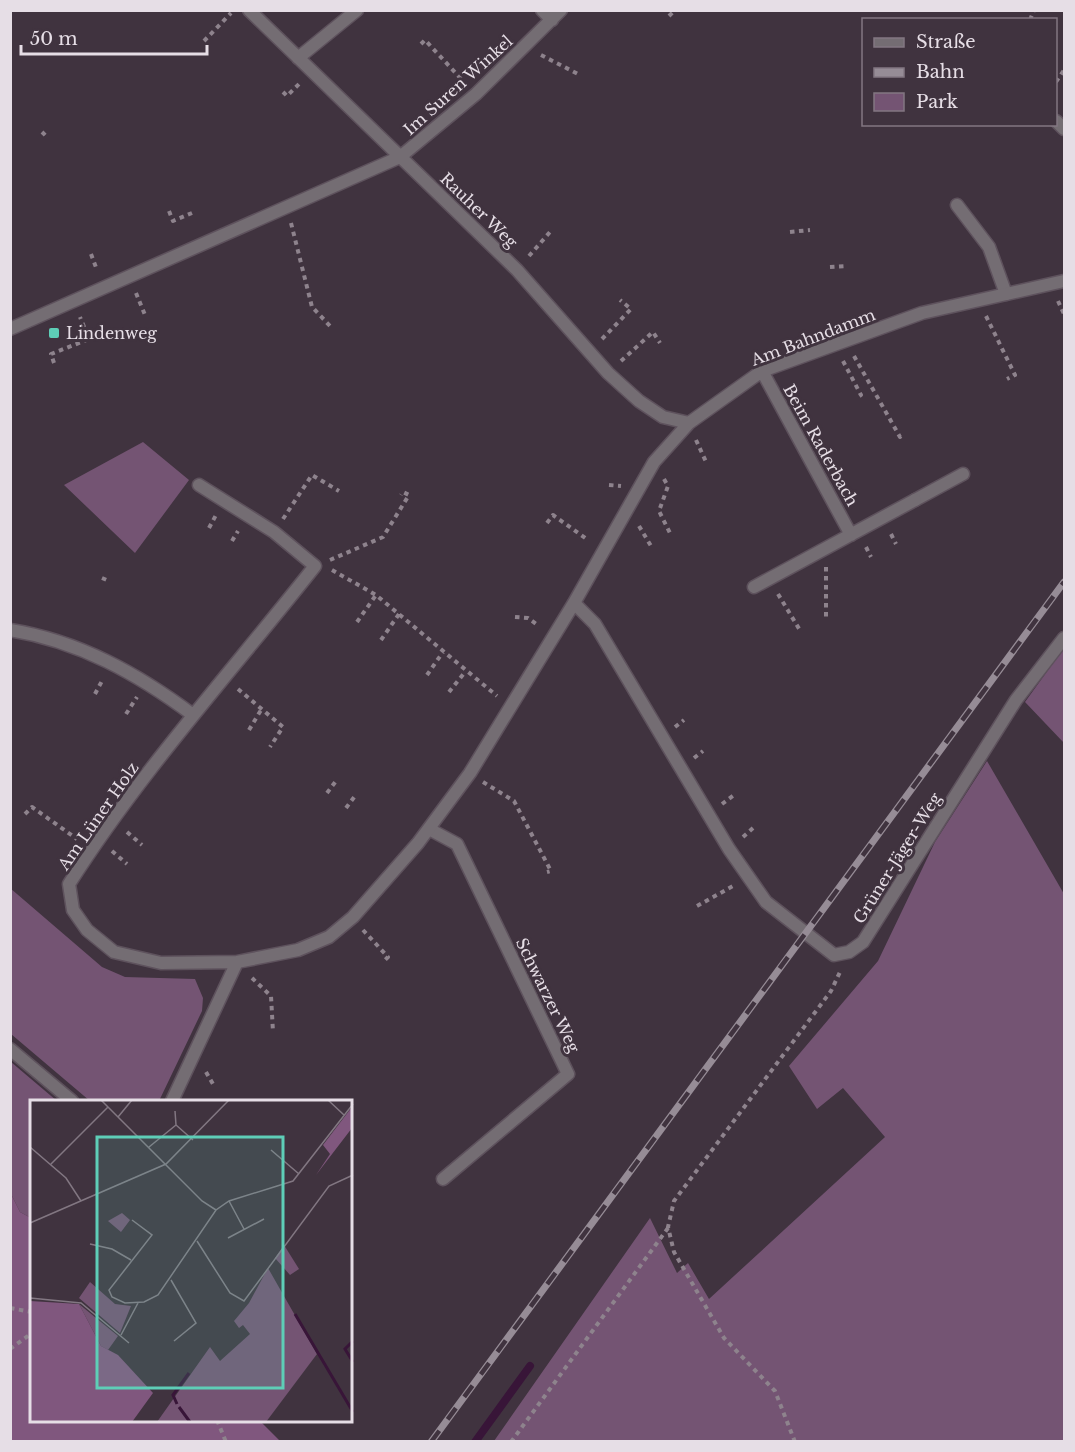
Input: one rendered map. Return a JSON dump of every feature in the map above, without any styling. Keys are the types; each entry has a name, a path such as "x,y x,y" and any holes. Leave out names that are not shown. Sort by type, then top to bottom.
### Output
{"street":[{"name":"Rauher Weg","path":"249,10 517,270 608,373 639,401 663,417 689,423"},
{"path":"298,58 357,10"},
{"path":"542,10 552,20"},
{"name":"Im Suren Winkel","path":"400,157 476,94 561,10"},
{"path":"10,329 400,157"},
{"path":"957,206 989,247 1006,294"},
{"name":"Am Bahndamm","path":"574,603 654,462 689,423 762,371 922,313 1065,281"},
{"name":"Beim Raderbach","path":"762,371 851,535"},
{"name":"Beim Raderbach","path":"754,587 963,474"},
{"path":"199,485 274,532 315,566"},
{"name":"Am Lüner Holz","path":"237,962 160,963 114,952 87,930 74,910 69,884 92,849 193,715 226,679 315,566"},
{"path":"172,1100 237,962 298,950 329,937 353,917 429,829 470,773 574,603 595,624 729,849 766,902 834,955 849,952"},
{"path":"10,630 84,650 147,681 193,715"},
{"name":"Grüner-Jäger-Weg","path":"849,952 863,942 1016,700 1065,638"},
{"name":"Schwarzer Weg","path":"429,829 457,844 568,1074 443,1179"},
{"path":"10,1049 71,1100"}],"path":[{"path":"204,41 234,10"},
{"path":"669,16 675,10"},
{"path":"421,44 425,40 476,94"},
{"path":"525,47 578,74"},
{"path":"42,132 47,137"},
{"path":"287,208 312,307 332,328"},
{"path":"169,211 173,221 192,213"},
{"path":"790,232 810,230"},
{"path":"517,270 550,232"},
{"path":"830,267 847,266"},
{"path":"130,278 145,315"},
{"path":"589,352 631,309 620,300"},
{"path":"978,300 1015,375 1007,379"},
{"path":"54,363 51,354 89,339 73,303"},
{"path":"608,373 653,332 660,343"},
{"path":"840,343 861,395 857,398"},
{"path":"840,343 900,437 904,434"},
{"path":"654,462 668,486 658,511 672,535"},
{"path":"274,532 312,476 339,491"},
{"path":"315,566 383,537 409,495 403,492 401,495"},
{"path":"547,523 553,515 605,551"},
{"path":"826,548 826,617"},
{"path":"315,566 340,572 376,595 465,672 511,708"},
{"path":"102,578 109,581"},
{"path":"769,579 801,632"},
{"path":"357,622 376,595"},
{"path":"381,640 399,614"},
{"path":"515,617 528,618 554,636"},
{"path":"427,675 443,652"},
{"path":"449,692 465,672"},
{"path":"226,679 283,727 270,747"},
{"path":"249,730 261,710"},
{"path":"470,773 514,801 551,871 547,872"},
{"path":"327,793 336,781"},
{"path":"346,808 356,796"},
{"path":"25,814 32,807 92,849"},
{"path":"697,906 748,877"},
{"path":"353,917 388,957 385,960"},
{"path":"795,1442 775,1390 724,1338 674,1252 669,1227 674,1201 831,991 849,952"},
{"path":"237,962 271,996 273,1032"},
{"path":"511,1442 669,1227"},
{"path":"10,1308 30,1312"},
{"path":"10,1350 30,1335"},
{"path":"218,1422 226,1442"}],"green space":[{"path":"143,442 189,480 135,553 64,485"},
{"path":"1064,648 1064,743 1025,702"},
{"path":"987,761 1064,894 1064,1441 494,1441 650,1218 677,1273 688,1263 709,1299 885,1137 843,1088 817,1109 789,1066 878,961 935,842"},
{"path":"10,888 102,967 125,977 195,979 203,998 202,1011 159,1100 89,1100 11,1034"},
{"path":"11,1062 56,1100 30,1100 30,1217 20,1212 11,1194"}],"shaded area":[{"path":"11,1194 20,1212 30,1217 30,1422 261,1422 280,1441 11,1441"}],"waterway":[{"path":"475,1442 530,1366"}],"railway":[{"path":"431,1442 1064,582"}],"place":[{"name":"Lindenweg","path":"54,333"}]}
